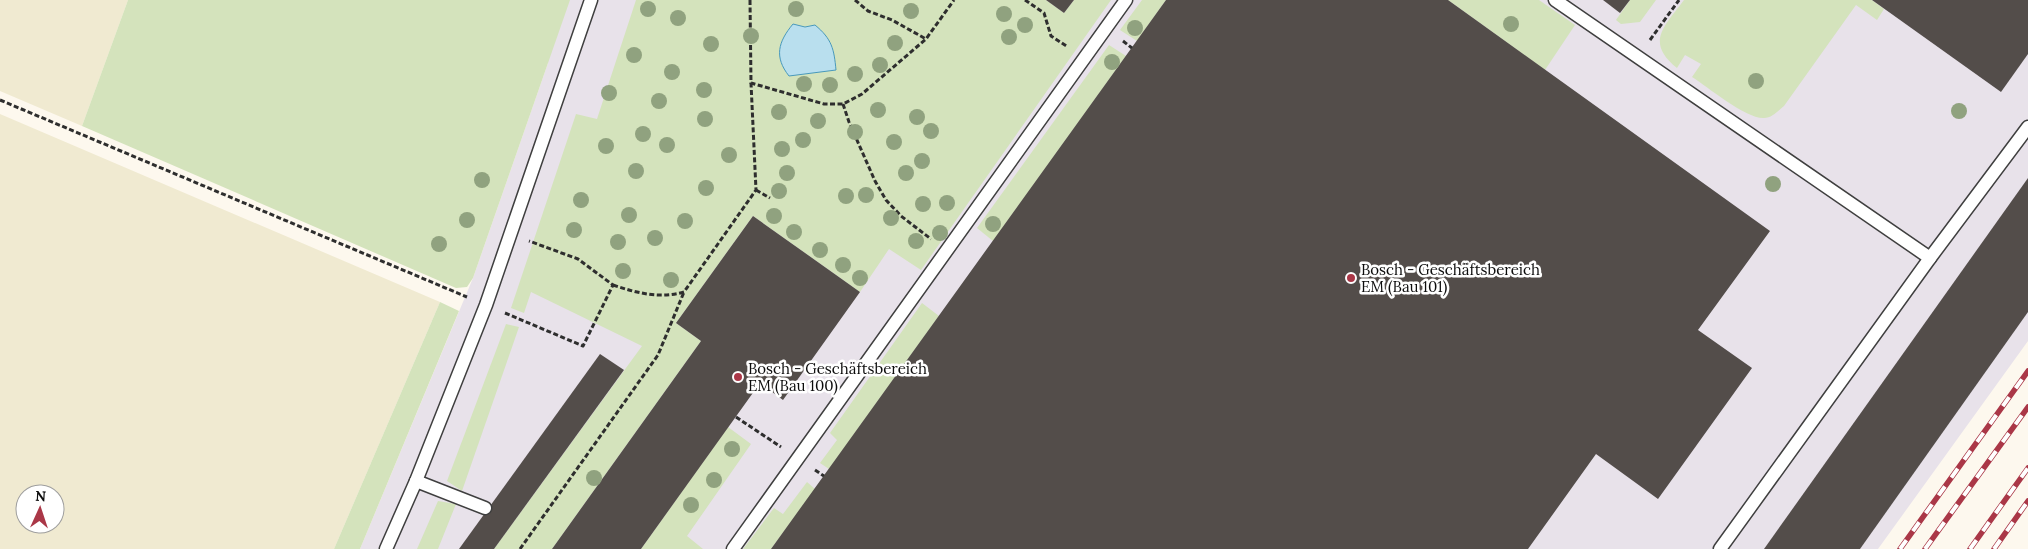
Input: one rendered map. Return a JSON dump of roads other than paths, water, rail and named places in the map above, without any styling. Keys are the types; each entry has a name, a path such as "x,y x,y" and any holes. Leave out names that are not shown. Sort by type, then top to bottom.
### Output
{"lane":[{"path":"386,549 416,481 486,305 512,235 591,0"},
{"path":"734,549 1126,0"},
{"path":"1555,0 1930,258"},
{"path":"1720,549 1930,258 2028,127"},
{"path":"416,481 485,508"}],"water":[{"path":"793,24 805,27 815,25 821,30 831,45 836,70 789,76 781,62 780,50 784,37"}],"railway":[{"path":"1900,549 2028,371"},
{"path":"1925,549 2028,407"},
{"path":"1970,549 2028,468"},
{"path":"1994,549 2028,501"}],"place":[{"name":"Bosch - Geschäftsbereich EM (Bau 101)","path":"1351,278"},
{"name":"Bosch - Geschäftsbereich EM (Bau 100)","path":"738,377"}]}
